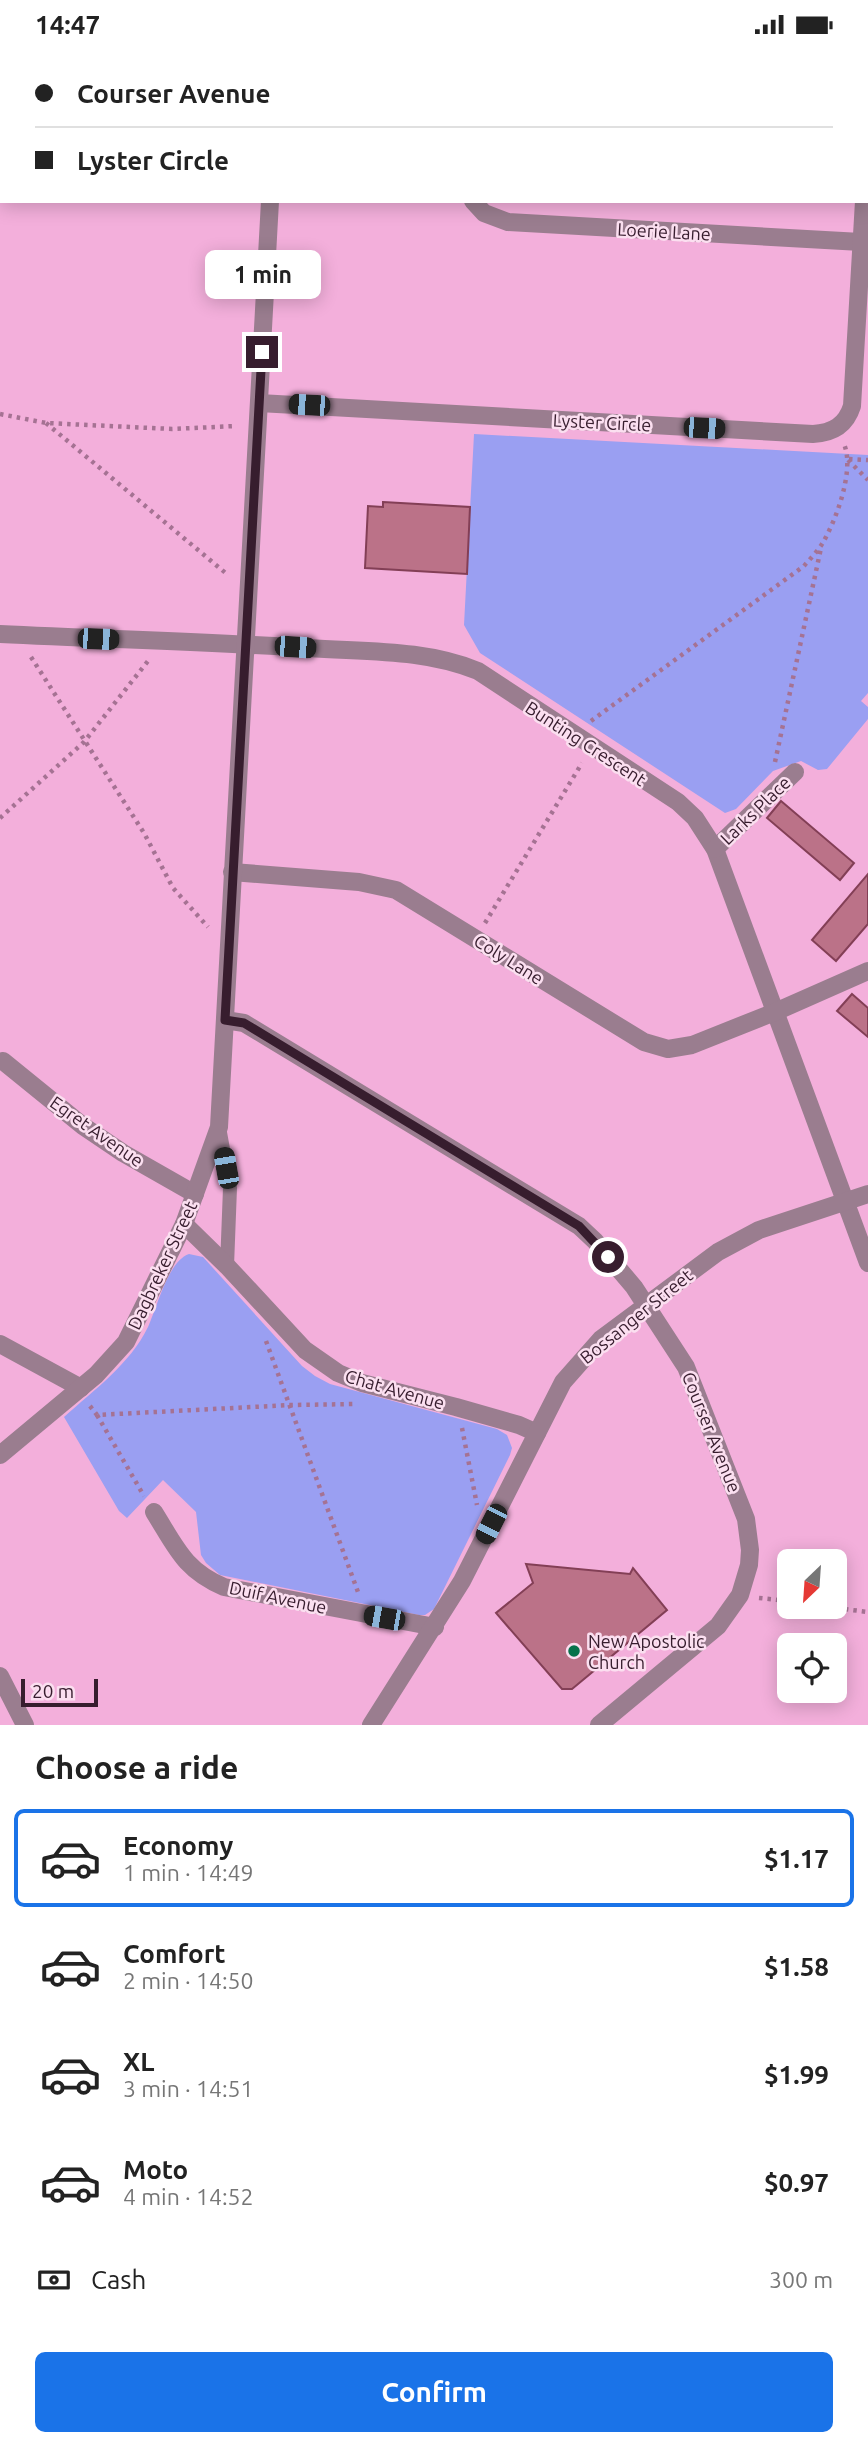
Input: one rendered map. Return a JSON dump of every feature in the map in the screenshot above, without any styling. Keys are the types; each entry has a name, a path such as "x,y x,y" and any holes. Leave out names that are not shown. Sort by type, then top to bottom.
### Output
{"street":[{"path":"245,644 270,203"},
{"name":"Loerie Lane","path":"475,203 484,213 508,222 861,242"},
{"path":"837,428 847,418 852,406 863,203"},
{"name":"Lyster Circle","path":"259,403 813,434 830,432 837,428"},
{"name":"Bunting Crescent","path":"0,634 245,644 419,655 450,661 478,671 678,802 695,818 715,849 868,1263"},
{"name":"Dagbreker Street","path":"0,1455 81,1388 126,1342 184,1224 219,1127 245,644"},
{"name":"Larks Place","path":"715,849 795,772"},
{"name":"Coly Lane","path":"232,872 384,886 407,897 656,1047 681,1048 775,1012 868,971"},
{"name":"Courser Avenue","path":"225,1020 244,1023 579,1226 634,1287 686,1367 746,1518 749,1565 740,1595 718,1626 599,1725"},
{"name":"Egret Avenue","path":"3,1061 93,1133 195,1194"},
{"name":"Bossanger Street","path":"371,1725 463,1581 563,1382 579,1362 601,1339 645,1305 700,1264 737,1241 759,1230 868,1194"},
{"name":"Chat Avenue","path":"184,1224 320,1362 362,1383 456,1407 519,1425 537,1433"},
{"path":"0,1344 81,1388"},
{"name":"Duif Avenue","path":"154,1512 187,1564 210,1581 238,1591 435,1627"},
{"path":"0,1675 25,1725"}],"lane":[{"path":"219,1127 230,1188 227,1266"}],"path":[{"path":"0,414 46,423 172,429 258,424"},
{"path":"46,423 248,592"},
{"path":"768,797 821,547 840,502 848,453 837,428"},
{"path":"848,459 868,460"},
{"path":"848,459 868,480"},
{"path":"574,735 804,566 821,547"},
{"path":"28,636 30,656 144,833 173,888 213,932 229,933"},
{"path":"0,818 85,742 149,659 144,641"},
{"path":"476,939 592,747"},
{"path":"265,1341 360,1596 359,1614"},
{"path":"81,1388 154,1512"},
{"path":"97,1415 290,1405 358,1405"},
{"path":"456,1407 480,1519 491,1524"},
{"path":"740,1595 777,1600"},
{"path":"847,1609 868,1612"}],"shaded area":[{"path":"474,434 868,455 868,693 861,701 868,707 868,719 827,769 818,770 801,761 773,771 736,809 725,813 480,653 464,625"},
{"path":"189,1254 203,1257 302,1366 315,1376 330,1384 497,1429 507,1435 512,1448 510,1455 434,1609 425,1615 419,1615 220,1575 201,1555 196,1512 163,1480 127,1518 119,1511 64,1417 132,1353 148,1327 169,1275 182,1258"}],"building":[{"path":"383,502 470,507 467,574 365,568 368,506 383,507"},
{"path":"781,801 854,863 840,880 767,818"},
{"path":"868,874 868,924 836,961 812,940"},
{"path":"852,994 868,1008 868,1037 837,1011"},
{"name":"New Apostolic Church","path":"526,1564 630,1574 633,1568 667,1610 572,1689 562,1689 496,1613 533,1583"}],"place":[{"name":"New Apostolic Church","path":"574,1651"}],"route":[{"path":"262,352 225,1020 244,1023 579,1226 608,1257"}]}
